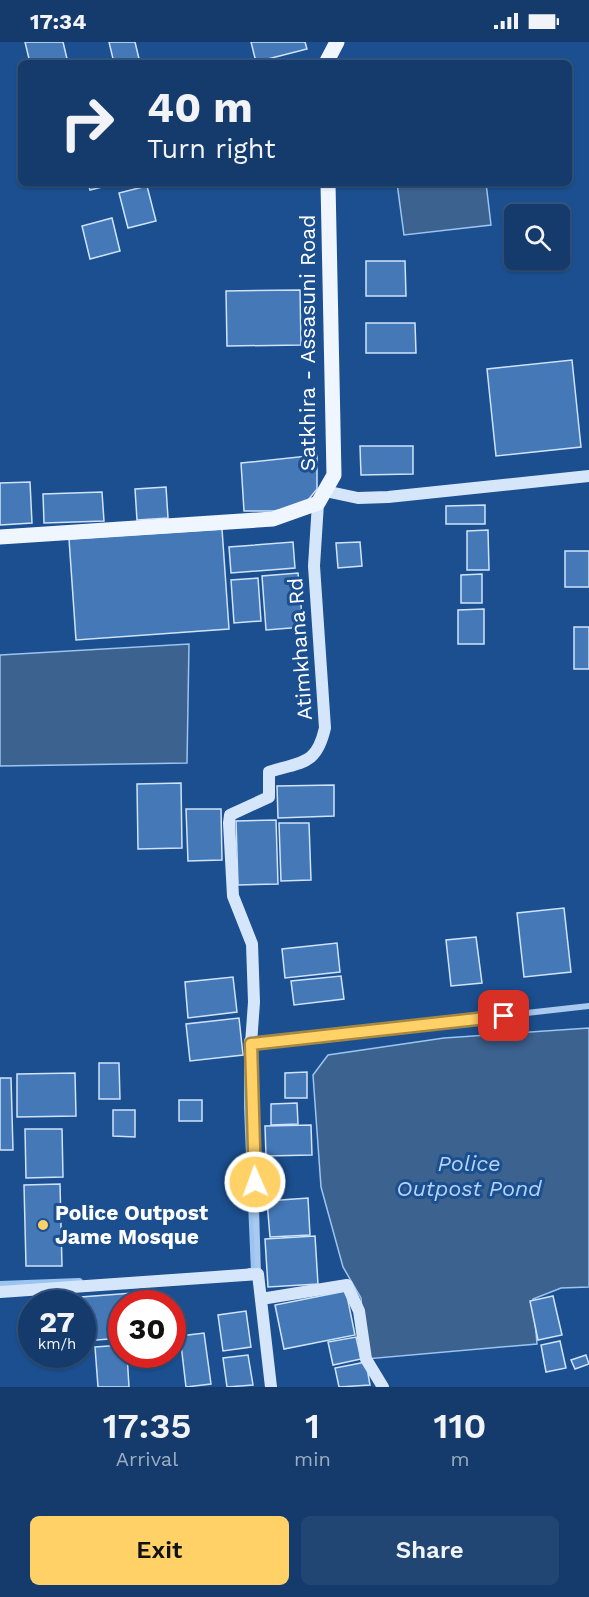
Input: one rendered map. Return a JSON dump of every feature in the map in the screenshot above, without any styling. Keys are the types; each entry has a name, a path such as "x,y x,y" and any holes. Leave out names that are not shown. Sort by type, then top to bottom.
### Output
{"main road":[{"path":"328,60 337,42"},
{"name":"Satkhira - Assasuni Road","path":"0,537 273,519 322,497 334,475 328,186"}],"street":[{"path":"322,497 388,497 589,476"},
{"name":"Atimkhana Rd","path":"251,1044 254,1002 252,944 232,896 230,815 269,797 269,772 305,762 321,745 325,729 314,566 322,497"},
{"path":"271,1387 258,1274 251,1044 589,1006"},
{"path":"0,1292 258,1274"},
{"path":"261,1299 346,1285 359,1311 366,1359 383,1387"}],"water":[{"path":"397,186 486,186 491,225 404,235"},
{"path":"189,644 187,763 0,766 0,655"},
{"name":"Police Outpost Pond","path":"589,1028 589,1287 561,1288 533,1299 537,1344 366,1359 361,1298 343,1267 321,1187 313,1075 328,1055 444,1038"}],"building":[{"path":"25,42 63,42 67,60 29,60"},
{"path":"109,42 135,42 139,60 113,60"},
{"path":"251,42 305,42 307,49 256,60"},
{"path":"89,186 106,186 90,190"},
{"path":"147,186 156,221 128,228 119,193"},
{"path":"112,218 120,251 90,259 82,226"},
{"path":"366,261 405,261 406,296 366,296"},
{"path":"300,290 301,345 227,346 226,291"},
{"path":"366,323 415,323 416,353 366,353"},
{"path":"572,360 581,447 496,456 487,369"},
{"path":"360,446 413,446 413,474 361,475"},
{"path":"317,455 317,489 304,505 274,511 244,511 241,463"},
{"path":"30,482 32,523 0,525 0,483"},
{"path":"166,487 168,518 137,520 135,489"},
{"path":"102,492 104,521 44,523 43,494"},
{"path":"485,505 485,524 446,524 446,506"},
{"path":"222,529 229,629 76,640 69,539"},
{"path":"488,530 489,570 467,570 467,531"},
{"path":"293,542 295,568 231,573 229,547"},
{"path":"360,542 362,566 338,568 336,543"},
{"path":"565,551 589,551 589,587 565,587"},
{"path":"298,573 303,627 266,630 262,576"},
{"path":"482,574 482,603 461,603 461,575"},
{"path":"258,578 261,621 234,623 231,580"},
{"path":"484,609 484,644 458,644 458,610"},
{"path":"574,627 589,627 589,669 574,669"},
{"path":"181,783 182,848 138,849 137,784"},
{"path":"334,785 334,816 278,818 277,786"},
{"path":"186,809 221,809 222,860 188,861"},
{"path":"276,820 278,884 238,885 236,821"},
{"path":"279,823 309,823 311,880 281,881"},
{"path":"564,908 571,972 524,977 517,913"},
{"path":"476,937 482,983 451,986 446,940"},
{"path":"337,943 340,972 285,978 282,949"},
{"path":"341,976 344,999 294,1005 291,981"},
{"path":"233,977 237,1012 188,1018 185,982"},
{"path":"239,1018 243,1055 190,1061 186,1024"},
{"path":"99,1063 119,1063 120,1099 99,1099"},
{"path":"307,1072 307,1098 285,1098 285,1073"},
{"path":"75,1073 76,1116 17,1117 17,1074"},
{"path":"0,1078 11,1078 13,1150 0,1150"},
{"path":"179,1100 202,1100 202,1121 179,1121"},
{"path":"297,1103 298,1124 271,1125 271,1104"},
{"path":"113,1110 135,1110 135,1137 113,1136"},
{"path":"311,1125 312,1155 266,1156 265,1126"},
{"path":"25,1129 62,1129 63,1177 26,1178"},
{"name":"Police Outpost Jame Mosque","path":"60,1184 62,1266 26,1266 24,1185"},
{"path":"308,1198 310,1235 270,1237 267,1201"},
{"path":"315,1236 318,1284 268,1287 265,1239"},
{"path":"346,1291 355,1335 284,1349 275,1305"},
{"path":"108,1295 108,1339 96,1340 96,1296"},
{"path":"553,1296 562,1335 538,1340 530,1301"},
{"path":"246,1311 251,1347 223,1351 218,1315"},
{"path":"204,1333 211,1384 186,1387 184,1368 186,1368 186,1335"},
{"path":"356,1337 361,1359 333,1365 328,1342"},
{"path":"560,1341 566,1368 546,1372 541,1345"},
{"path":"108,1346 108,1368 128,1368 129,1387 98,1387 96,1347"},
{"path":"248,1355 253,1385 227,1387 223,1358"},
{"path":"586,1355 589,1364 575,1369 571,1360"},
{"path":"366,1362 370,1385 339,1387 335,1368"}],"waterway":[{"path":"248,1041 248,1108 255,1272 250,1272"},
{"path":"0,1285 79,1282"}],"place":[{"name":"Police Outpost Jame Mosque","path":"43,1225"}],"route":[{"path":"255,1182 251,1044 504,1016"}]}
